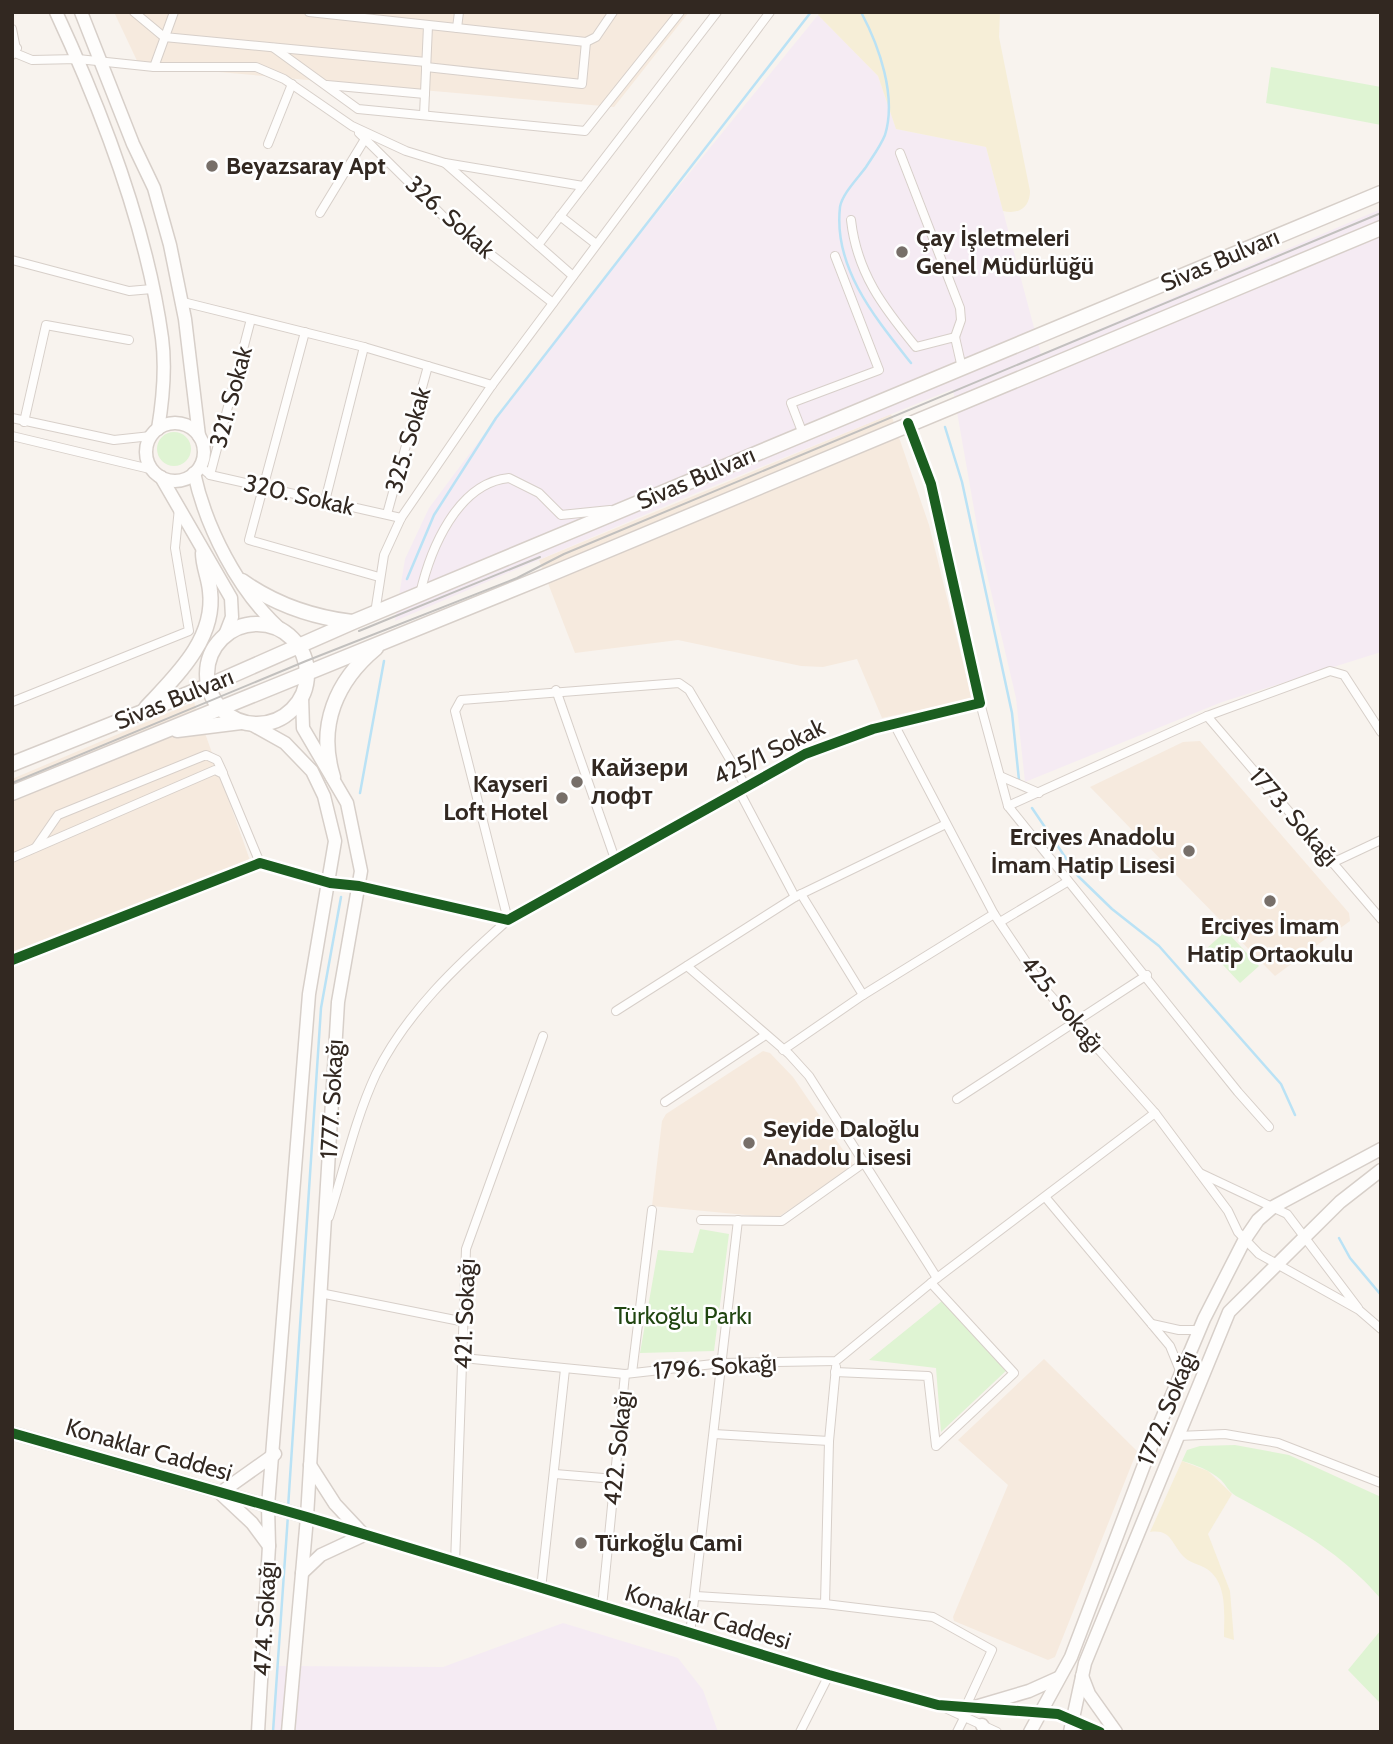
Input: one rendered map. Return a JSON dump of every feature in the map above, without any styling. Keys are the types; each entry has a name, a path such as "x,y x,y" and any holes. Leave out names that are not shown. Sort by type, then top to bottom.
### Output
{"highway":[{"name":"Sivas Bulvarı","path":"12,764 208,686 353,622 1381,193"},
{"name":"Sivas Bulvarı","path":"12,793 1381,228"},
{"path":"140,713 183,669 205,628 210,589 202,553"},
{"path":"242,581 270,599 299,611 353,622"},
{"path":"159,733 269,723 285,716 302,697 308,671 299,646 279,628 254,624 236,628 225,635 208,660 208,686 220,708 247,723"},
{"path":"333,777 327,745 332,706 352,672 383,641"}],"street":[{"path":"56,12 78,59 135,221 152,289 162,339 164,390 155,432 147,453 232,603 232,617 225,635"},
{"path":"82,12 133,144 154,188 183,302 199,436 204,453 201,471 210,523 257,605 279,628"},
{"path":"134,12 164,37 426,64 582,84 586,42"},
{"path":"154,67 174,12"},
{"path":"309,12 389,16 428,26 586,42 596,37 613,12"},
{"path":"457,27 459,12"},
{"path":"274,48 358,109 585,131 680,12"},
{"path":"538,245 717,12"},
{"path":"375,613 379,577 388,544 401,518 492,385 770,12"},
{"path":"424,116 428,26"},
{"path":"12,29 14,54 32,60 78,59 154,67 256,67 292,85 352,126 406,151 446,163 583,186"},
{"path":"268,144 292,85"},
{"path":"324,85 425,94"},
{"name":"326. Sokak","path":"352,126 448,221 552,303"},
{"path":"320,213 365,139"},
{"path":"900,153 960,308 961,320 955,337 962,368"},
{"path":"446,163 573,276"},
{"path":"560,216 596,244"},
{"path":"850,220 858,260 871,289 916,347 955,337"},
{"path":"803,434 791,403 879,370 835,256"},
{"path":"12,260 129,291 152,289"},
{"path":"183,302 364,347 492,385"},
{"name":"321. Sokak","path":"201,471 251,319"},
{"path":"24,422 46,325 129,341"},
{"path":"305,332 248,537 250,541 379,577"},
{"path":"325,501 364,347"},
{"name":"325. Sokak","path":"387,514 429,366"},
{"path":"12,418 114,440 155,432 175,423 193,429 199,436"},
{"path":"908,423 931,484 980,703 1009,806 1067,882 1147,975 1237,1092 1269,1127"},
{"path":"12,436 180,480 201,471"},
{"name":"320. Sokak","path":"201,471 401,518"},
{"path":"420,594 428,564 448,524 477,490 495,480 509,478 538,493 561,515 622,509"},
{"path":"12,702 189,631 175,548 179,508"},
{"path":"1009,806 1207,716 1334,671 1344,675 1381,732"},
{"path":"12,960 260,863 330,883 359,886 508,920 456,706 465,698 556,690 683,684 742,787 798,896 863,995"},
{"path":"556,690 615,859"},
{"name":"1777. Sokağı","path":"302,697 303,728 347,803 355,828 361,871 338,1002 310,1464 303,1516"},
{"name":"425/1 Sokak","path":"324,1231 366,1099 383,1062 441,983 508,920 742,787 823,747 894,724 980,703"},
{"name":"1773. Sokağı","path":"1207,716 1381,919"},
{"name":"1777. Sokağı","path":"247,723 295,751 321,787 335,841 330,883 309,994 271,1507"},
{"name":"425. Sokağı","path":"894,724 997,918 1043,986 1155,1113 1245,1239 1259,1254 1359,1310 1381,1329"},
{"path":"36,847 58,815 206,755 216,760 223,774 260,863"},
{"path":"12,858 211,770 223,774"},
{"path":"1000,775 1039,793"},
{"path":"616,1011 798,896 946,824"},
{"path":"1332,863 1381,840"},
{"path":"783,1050 863,995 997,918 1067,882"},
{"path":"687,966 783,1050 817,1088 865,1162 934,1281 1014,1373 936,1446 928,1376 835,1372"},
{"path":"957,1099 1147,975"},
{"path":"665,1102 764,1035"},
{"name":"421. Sokağı","path":"455,1564 466,1249 543,1036"},
{"path":"825,1604 829,1441 836,1361 934,1281 1155,1113"},
{"name":"1772. Sokağı","path":"1030,1732 1071,1657 1181,1373 1245,1239 1258,1220 1273,1207 1381,1149"},
{"path":"701,1220 782,1221 865,1162"},
{"name":"1772. Sokağı","path":"1072,1726 1082,1676 1228,1312 1340,1202 1381,1170"},
{"name":"425. Sokağı","path":"1197,1172 1287,1214 1359,1310"},
{"path":"1046,1198 1170,1346 1181,1373"},
{"name":"422. Sokağı","path":"602,1606 615,1479 652,1210"},
{"path":"690,1634 738,1220"},
{"path":"320,1293 465,1322"},
{"path":"1152,1324 1179,1331 1199,1331"},
{"name":"1796. Sokağı","path":"463,1359 629,1373 722,1363 836,1361"},
{"path":"541,1589 565,1369"},
{"name":"Konaklar Caddesi","path":"12,1433 303,1516 690,1634 938,1705 997,1732"},
{"path":"714,1434 829,1441"},
{"path":"1178,1436 1225,1434 1278,1443 1381,1483"},
{"path":"269,1546 252,1523 220,1493 275,1454"},
{"path":"302,1573 321,1555 364,1535 335,1504 310,1464"},
{"path":"555,1474 615,1479"},
{"name":"474. Sokağı","path":"258,1732 271,1507"},
{"name":"474. Sokağı","path":"288,1732 302,1573 303,1516"},
{"path":"696,1596 825,1604 933,1617 992,1650 970,1707"},
{"path":"800,1732 829,1675"},
{"path":"1082,1676 1089,1694 1116,1732"},
{"path":"970,1707 1030,1691 1059,1678"},
{"name":"Konaklar Caddesi","path":"938,1705 1058,1714 1072,1726 1100,1732"},
{"path":"957,1732 964,1718"}],"shaded area":[{"path":"114,12 689,12 614,107 139,65"},
{"path":"818,15 878,76 896,129 986,147 1041,354 1381,209 1381,652 1222,702 1025,782 1016,698 981,549 953,389 684,498 395,621 405,559 429,508 565,326"},
{"path":"891,414 929,525 972,699 882,718 857,659 823,667 801,666 678,640 575,653 539,560"},
{"path":"194,702 252,866 12,961 12,779"},
{"path":"1200,741 1349,913 1350,921 1275,976 1090,787 1183,742"},
{"name":"Seyide Daloğlu Anadolu Lisesi","path":"763,1051 770,1053 793,1077 854,1166 777,1218 652,1206 662,1121 666,1114"},
{"path":"1044,1359 1137,1451 1055,1657 1048,1660 954,1621 953,1617 1008,1485 958,1440"},
{"path":"563,1623 678,1658 703,1690 718,1732 272,1732 277,1666 443,1667"}],"green space":[{"path":"1271,67 1381,87 1381,125 1266,103"},
{"path":"174,432 186,437 191,449 186,461 174,466 162,461 157,449 162,437"},
{"path":"1226,931 1259,966 1240,983 1207,948"},
{"name":"Türkoğlu Parkı","path":"700,1229 729,1234 714,1351 640,1353 658,1250 693,1253"},
{"path":"942,1301 1009,1368 941,1432 936,1368 869,1360"},
{"path":"1235,1445 1289,1455 1381,1497 1381,1599 1331,1552 1236,1496 1212,1473 1182,1461 1187,1450 1200,1446"},
{"path":"1381,1630 1381,1704 1348,1670"}],"sand":[{"path":"820,12 1000,12 999,37 1030,191 1026,205 1019,211 1003,211 986,147 896,129 878,76 818,15"},
{"path":"1182,1461 1208,1471 1232,1494 1208,1534 1230,1591 1234,1640 1224,1637 1222,1591 1214,1575 1185,1558 1167,1535 1150,1532"}],"waterway":[{"path":"407,579 434,515 496,418 811,12"},
{"path":"861,12 880,56 887,88 888,120 879,147 841,202 840,229 843,251 850,272 871,310 911,363"},
{"path":"945,427 962,482 1012,713 1019,780"},
{"path":"360,793 384,661"},
{"path":"1032,808 1078,876 1112,909 1159,946 1281,1084 1295,1115"},
{"path":"288,1508 321,1008 341,897"},
{"path":"1339,1238 1350,1258 1381,1295"},
{"path":"273,1732 288,1515"}],"tram line":[{"path":"12,783 306,661 517,578 564,554 1381,213"},
{"path":"359,631 540,557"}],"cycle path":[{"path":"12,960 260,863 330,883 359,886 508,920 805,754 873,729 980,703 931,484 908,423"},
{"path":"12,1433 307,1517 829,1675 938,1705 1058,1714 1100,1732"}],"place":[{"name":"Beyazsaray Apt","path":"212,166"},
{"name":"Çay İşletmeleri Genel Müdürlüğü","path":"902,252"},
{"name":"Кайзери лофт","path":"577,782"},
{"name":"Kayseri Loft Hotel","path":"562,798"},
{"name":"Erciyes Anadolu İmam Hatip Lisesi","path":"1189,851"},
{"name":"Erciyes İmam Hatip Ortaokulu","path":"1270,901"},
{"name":"Seyide Daloğlu Anadolu Lisesi","path":"749,1143"},
{"name":"Türkoğlu Cami","path":"581,1543"}]}
